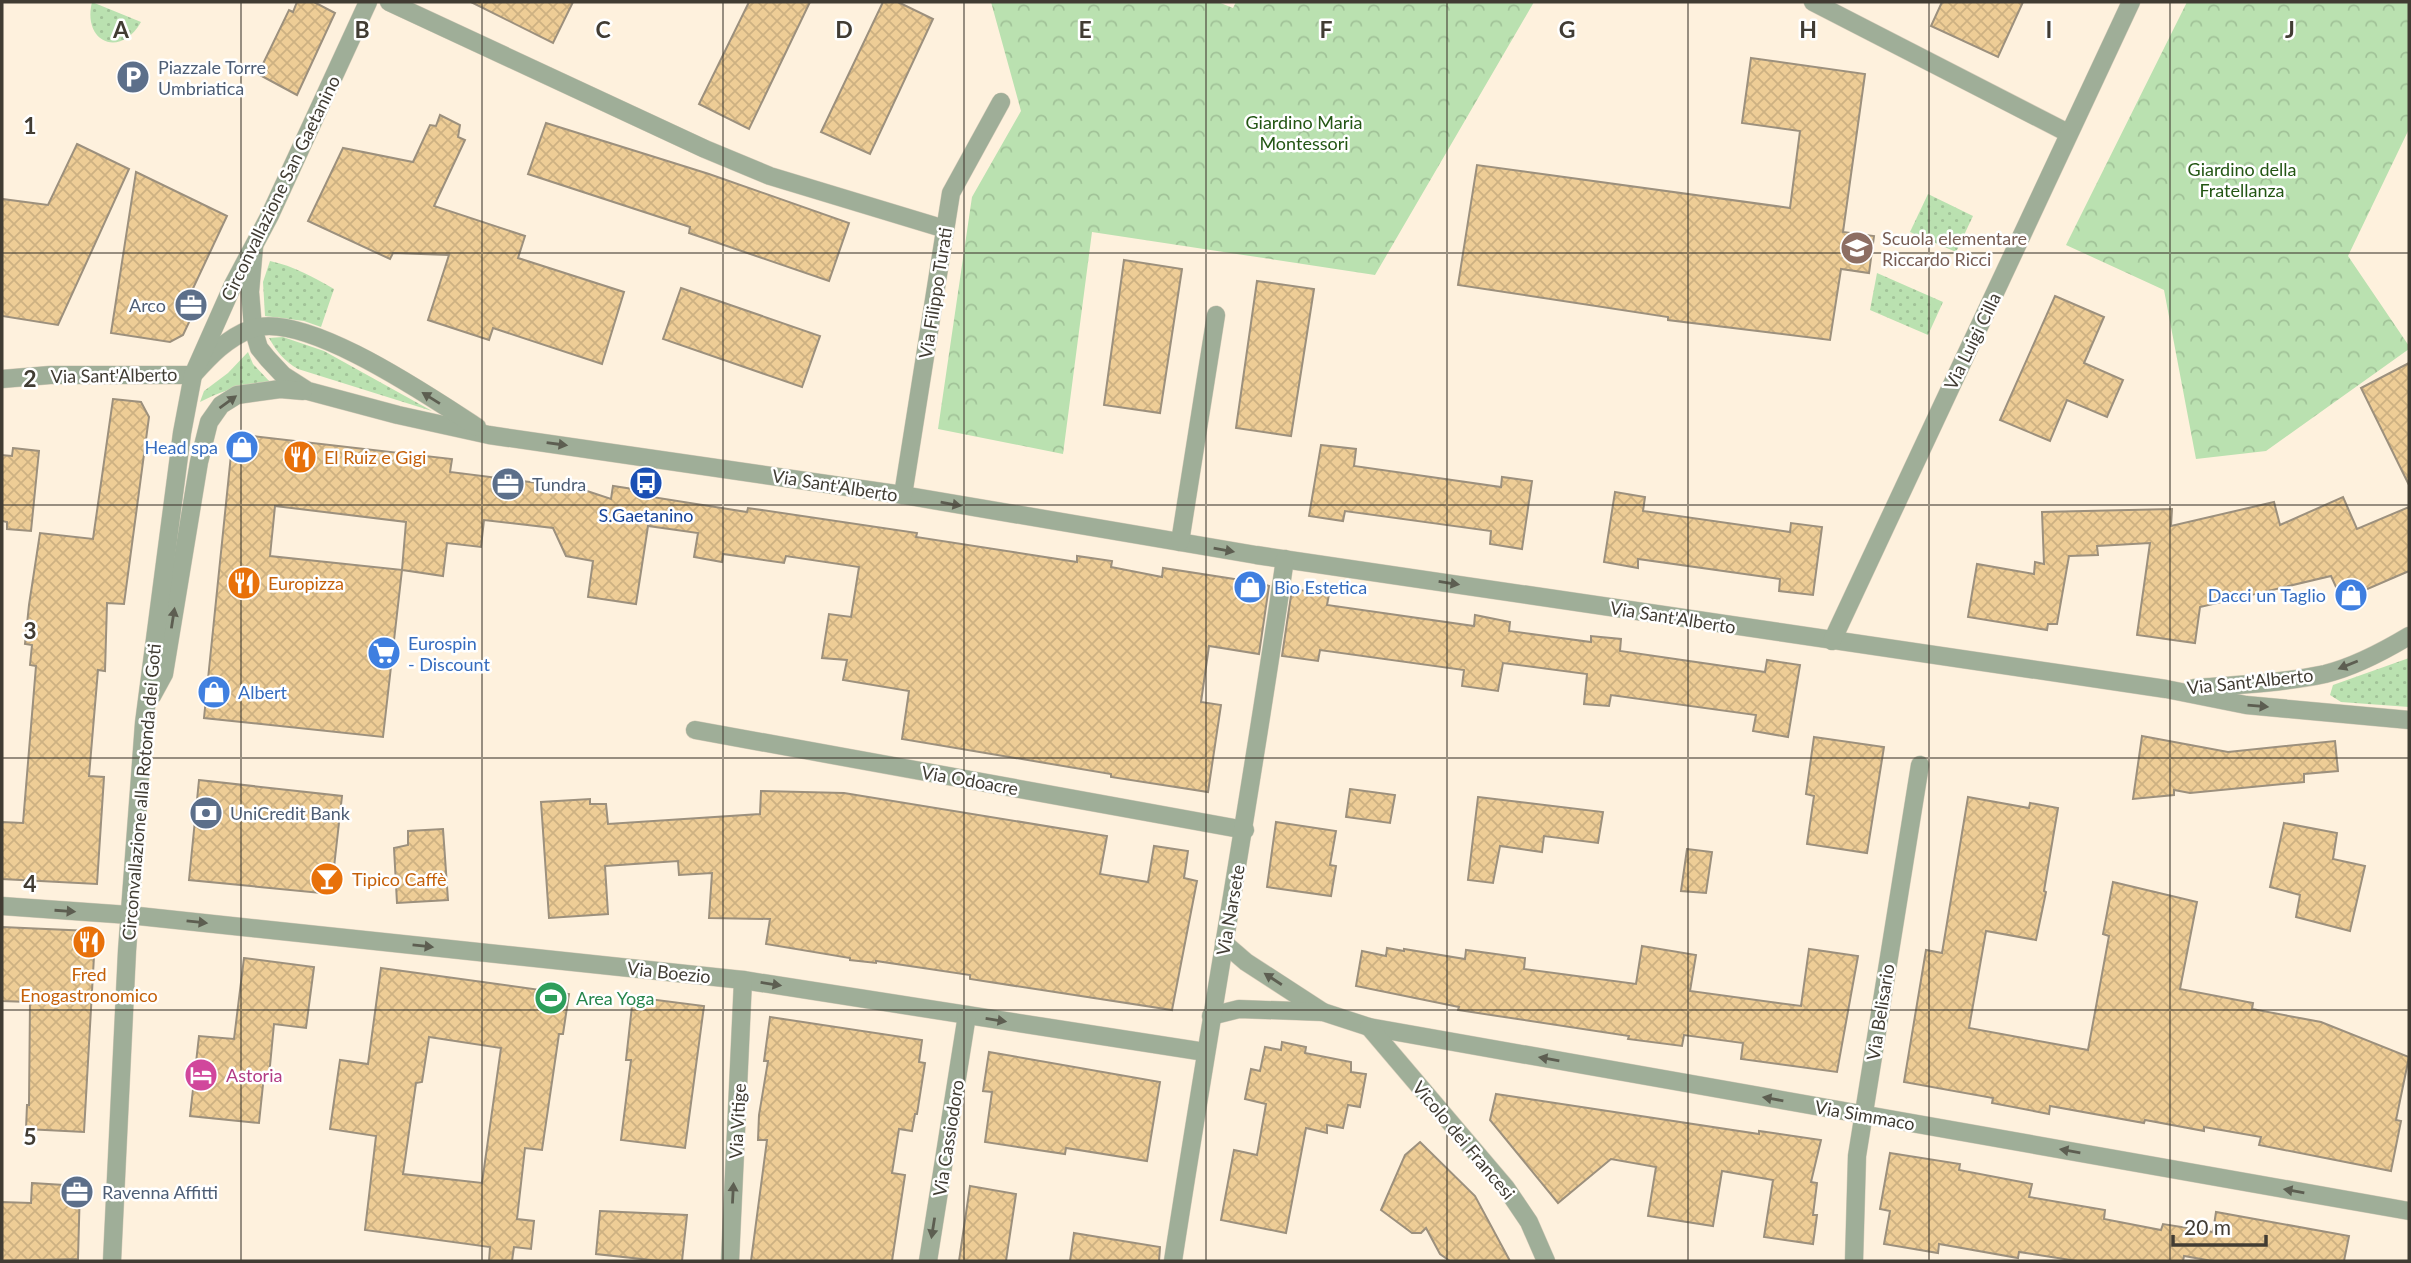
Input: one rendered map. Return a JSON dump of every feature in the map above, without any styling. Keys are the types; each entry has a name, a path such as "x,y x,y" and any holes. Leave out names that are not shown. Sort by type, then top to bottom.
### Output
{"street":[{"name":"Circonvallazione San Gaetanino","path":"193,375 368,2"},
{"path":"389,2 705,149 770,176 945,229"},
{"path":"1813,2 2068,133"},
{"name":"Via Luigi Cilla","path":"1832,642 2131,2"},
{"name":"Via Filippo Turati","path":"903,495 951,193 1001,102"},
{"name":"Via Sant'Alberto","path":"254,247 250,292 253,328 259,348 268,359 283,375 308,391 397,415 489,435 903,495 1285,559 1832,642 2166,689 2246,705 2409,720"},
{"path":"1180,542 1216,315"},
{"name":"Via Sant'Alberto","path":"2,379 50,375 193,375 226,343 253,328 282,326 376,362 489,435"},
{"name":"Circonvallazione alla Rotonda dei Goti","path":"113,1261 129,915 147,706 182,433 193,375"},
{"path":"147,706 164,674 199,462 209,422 221,405 237,395 280,389 308,391"},
{"name":"Via Narsete","path":"1174,1261 1205,1052 1245,830 1285,559"},
{"name":"Via Sant'Alberto","path":"2166,689 2263,684 2328,673 2382,652 2409,636"},
{"name":"Via Odoacre","path":"695,730 1245,830"},
{"name":"Via Belisario","path":"1854,1261 1857,1156 1920,765"},
{"name":"Via Boezio","path":"2,906 129,915 743,980 1205,1052"},
{"name":"Via Simmaco","path":"1224,943 1323,1012 1369,1027 2409,1211"},
{"name":"Via Vitige","path":"730,1261 743,980"},
{"name":"Via Simmaco","path":"1212,1016 1239,1009 1323,1012"},
{"name":"Via Cassiodoro","path":"928,1261 967,1015"},
{"name":"Vicolo dei Francesi","path":"1369,1027 1506,1188 1529,1222 1546,1261"},
{"name":"Circonvallazione alla Rotonda dei Goti","path":"105,1261 116,1213"}],"green space":[{"path":"92,2 141,22 123,40 105,41 92,27"},
{"name":"Giardino Maria Montessori","path":"991,2 1218,2 1233,8 1236,2 1534,2 1375,275 1092,232 1063,454 938,429 972,197 1021,111"},
{"name":"Giardino della Fratellanza","path":"2187,2 2409,2 2409,129 2348,256 2409,349 2266,451 2196,459 2164,290 2066,245"},
{"path":"1928,194 1973,216 1956,252 1910,232"},
{"path":"270,261 311,276 334,289 321,327 304,321 265,316 263,282"},
{"path":"1877,273 1943,302 1928,335 1870,310"},
{"path":"283,337 324,351 432,411 298,369 281,356 269,338"},
{"path":"248,352 253,364 270,382 234,388 200,402 204,391 228,373"},
{"path":"2409,658 2409,707 2341,702 2330,695 2333,685"}],"building":[{"path":"297,2 314,2 335,13 297,95 258,74 289,10 293,12"},
{"path":"471,2 573,2 553,43"},
{"path":"749,2 810,2 749,129 699,104"},
{"path":"883,2 898,2 933,19 870,154 821,132"},
{"path":"1942,2 2023,2 1998,57 1931,26"},
{"path":"1751,58 1865,74 1843,232 1874,236 1869,273 1841,269 1830,340 1668,320 1668,317 1458,285 1477,165 1790,208 1800,131 1742,123"},
{"path":"440,115 460,125 458,137 465,140 434,206 525,236 518,258 624,292 602,364 493,328 489,340 428,320 449,255 393,253 390,259 308,221 343,148 413,162 430,125 436,126"},
{"path":"546,123 709,174 849,223 829,281 689,233 690,227 528,174"},
{"path":"77,144 129,169 58,325 2,316 2,199 48,205"},
{"path":"136,172 227,216 188,299 198,303 183,335 170,342 111,333"},
{"path":"1124,260 1182,269 1160,413 1104,405"},
{"path":"1257,281 1314,289 1291,436 1236,428"},
{"path":"681,288 820,336 802,387 663,339"},
{"path":"2055,296 2104,317 2084,363 2123,380 2107,417 2067,400 2050,441 2000,420"},
{"path":"2409,363 2409,485 2361,388"},
{"path":"113,399 141,402 149,417 124,604 107,603 105,671 98,670 89,776 104,777 97,884 2,879 2,822 23,823 36,666 30,665 32,645 25,644 40,533 93,539"},
{"path":"244,435 452,459 450,472 578,488 611,499 613,486 653,492 652,497 917,533 916,537 1077,562 1077,556 1112,561 1111,567 1162,577 1163,568 1260,583 1269,586 1259,654 1209,646 1201,702 1221,705 1208,792 1111,777 1111,774 902,739 909,691 843,680 847,660 822,658 829,614 851,617 859,567 786,556 784,563 723,554 722,562 694,557 698,533 648,526 636,604 588,597 593,561 566,556 553,528 484,520 481,547 447,543 443,576 402,570 383,737 204,718 232,445","holes":["275,506 406,522 402,570 270,556"]},
{"path":"1321,445 1356,449 1354,466 1501,487 1502,477 1532,481 1522,549 1490,544 1491,531 1345,511 1343,521 1309,516"},
{"path":"13,448 39,451 31,531 7,529 7,522 2,521 2,455 12,456"},
{"path":"1615,492 1645,497 1643,511 1790,532 1791,523 1822,527 1813,595 1779,591 1780,579 1638,559 1638,568 1604,562"},
{"path":"2343,497 2357,529 2409,507 2409,571 2342,600 2331,576 2200,607 2195,643 2137,635 2150,543 2097,546 2098,555 2069,556 2057,624 2048,624 2047,630 1968,617 1977,564 2034,574 2035,562 2044,564 2042,512 2172,509 2171,526 2274,502 2280,525"},
{"path":"1292,589 1329,594 1327,605 1474,626 1475,615 1510,622 1509,631 1591,642 1591,636 1621,639 1620,651 1765,672 1767,660 1800,665 1788,737 1753,731 1756,715 1611,695 1609,706 1584,704 1587,674 1503,663 1498,691 1462,686 1464,670 1320,650 1318,661 1282,656"},
{"path":"2142,736 2228,752 2335,741 2338,771 2304,774 2304,782 2190,793 2174,790 2174,795 2133,799"},
{"path":"1814,737 1884,747 1867,853 1807,844 1814,796 1806,794"},
{"path":"199,780 342,796 331,894 189,880"},
{"path":"1350,789 1395,795 1390,823 1346,817"},
{"path":"761,791 844,793 1107,836 1100,874 1148,882 1154,846 1188,851 1184,878 1197,881 1172,1010 970,979 970,975 876,961 850,960 766,944 770,919 709,918 712,873 679,875 678,861 605,866 608,914 549,918 541,802 590,799 590,804 606,804 608,824 760,814"},
{"path":"1478,797 1603,812 1598,843 1544,836 1542,852 1500,846 1493,883 1468,880"},
{"path":"1968,797 2029,808 2030,803 2058,808 2036,940 1986,931 1969,1028 2088,1050 2109,936 2103,934 2113,882 2197,902 2180,989 2253,1003 2252,1009 2321,1022 2409,1057 2396,1120 2401,1121 2391,1171 2259,1145 2261,1137 2204,1127 2204,1131 2145,1120 2144,1123 2050,1106 2049,1114 1992,1103 1993,1098 1904,1082 1926,950 1942,953"},
{"path":"1276,822 1336,831 1330,865 1336,866 1331,896 1267,887"},
{"path":"2284,823 2337,833 2333,859 2365,866 2350,931 2296,917 2300,895 2270,887"},
{"path":"443,829 448,900 397,903 394,848 408,845 408,831"},
{"path":"1687,849 1712,852 1706,893 1681,891"},
{"path":"2,927 90,931 89,955 94,956 84,1132 26,1129 29,1105 30,1002 2,1001"},
{"path":"1642,946 1696,955 1690,991 1801,1006 1809,949 1858,956 1837,1072 1741,1059 1743,1043 1684,1035 1682,1046 1628,1039 1629,1036 1458,1010 1459,1007 1356,986 1362,951 1386,956 1387,948 1465,959 1466,950 1525,958 1524,969 1636,984"},
{"path":"244,958 314,967 306,1028 274,1024 269,1076 264,1075 259,1123 190,1116 199,1036 234,1039"},
{"path":"381,968 569,994 563,1034 559,1034 542,1150 525,1148 517,1219 534,1221 531,1249 514,1247 512,1261 489,1261 490,1247 365,1230 376,1136 330,1129 340,1060 368,1064","holes":["429,1037 501,1048 482,1183 403,1174 416,1083 422,1082"]},
{"path":"633,997 704,1006 685,1148 621,1140 631,1060 626,1060"},
{"path":"770,1017 922,1040 919,1062 925,1063 917,1114 912,1131 899,1129 892,1173 905,1175 892,1261 751,1261 767,1140 758,1140 759,1115 768,1061 764,1061"},
{"path":"1282,1042 1306,1047 1305,1053 1351,1062 1351,1072 1366,1074 1360,1107 1348,1105 1343,1128 1327,1125 1327,1133 1306,1128 1286,1233 1221,1220 1234,1150 1257,1155 1266,1104 1245,1099 1251,1069 1260,1071 1265,1047 1281,1050"},
{"path":"989,1052 1160,1082 1147,1161 1066,1148 1065,1154 985,1142 992,1092 983,1091"},
{"path":"1496,1094 1759,1134 1759,1131 1821,1140 1811,1182 1817,1183 1813,1244 1764,1237 1773,1180 1722,1171 1713,1226 1648,1216 1656,1167 1611,1159 1558,1203 1490,1120"},
{"path":"1420,1142 1475,1196 1510,1261 1450,1261 1440,1254 1426,1228 1421,1233 1412,1233 1381,1210 1405,1155"},
{"path":"1890,1153 1960,1164 1959,1170 2032,1184 2029,1197 2105,1210 2104,1219 2161,1230 2163,1224 2213,1232 2216,1212 2349,1236 2344,1261 2212,1261 2184,1256 2183,1261 2077,1261 2019,1252 2018,1258 1939,1244 1938,1253 1884,1244 1890,1211 1880,1209"},
{"path":"32,1183 80,1186 78,1259 2,1261 2,1202 31,1203"},
{"path":"970,1186 1016,1194 1006,1261 959,1261"},
{"path":"600,1211 687,1215 682,1261 596,1254"},
{"path":"1074,1233 1160,1247 1159,1261 1070,1261"}],"place":[{"name":"Piazzale Torre Umbriatica","path":"133,77"},
{"name":"Scuola elementare Riccardo Ricci","path":"1857,248"},
{"name":"Arco","path":"191,305"},
{"name":"Head spa","path":"242,447"},
{"name":"El Ruiz e Gigi","path":"300,457"},
{"name":"S.Gaetanino","path":"646,483"},
{"name":"Tundra","path":"508,484"},
{"name":"Europizza","path":"244,583"},
{"name":"Bio Estetica","path":"1250,587"},
{"name":"Dacci un Taglio","path":"2351,595"},
{"name":"Eurospin - Discount","path":"384,653"},
{"name":"Albert","path":"214,692"},
{"name":"UniCredit Bank","path":"206,813"},
{"name":"Tipico Caffè","path":"327,879"},
{"name":"Fred Enogastronomico","path":"89,942"},
{"name":"Area Yoga","path":"551,998"},
{"name":"Astoria","path":"201,1075"},
{"name":"Ravenna Affitti","path":"77,1192"}]}
